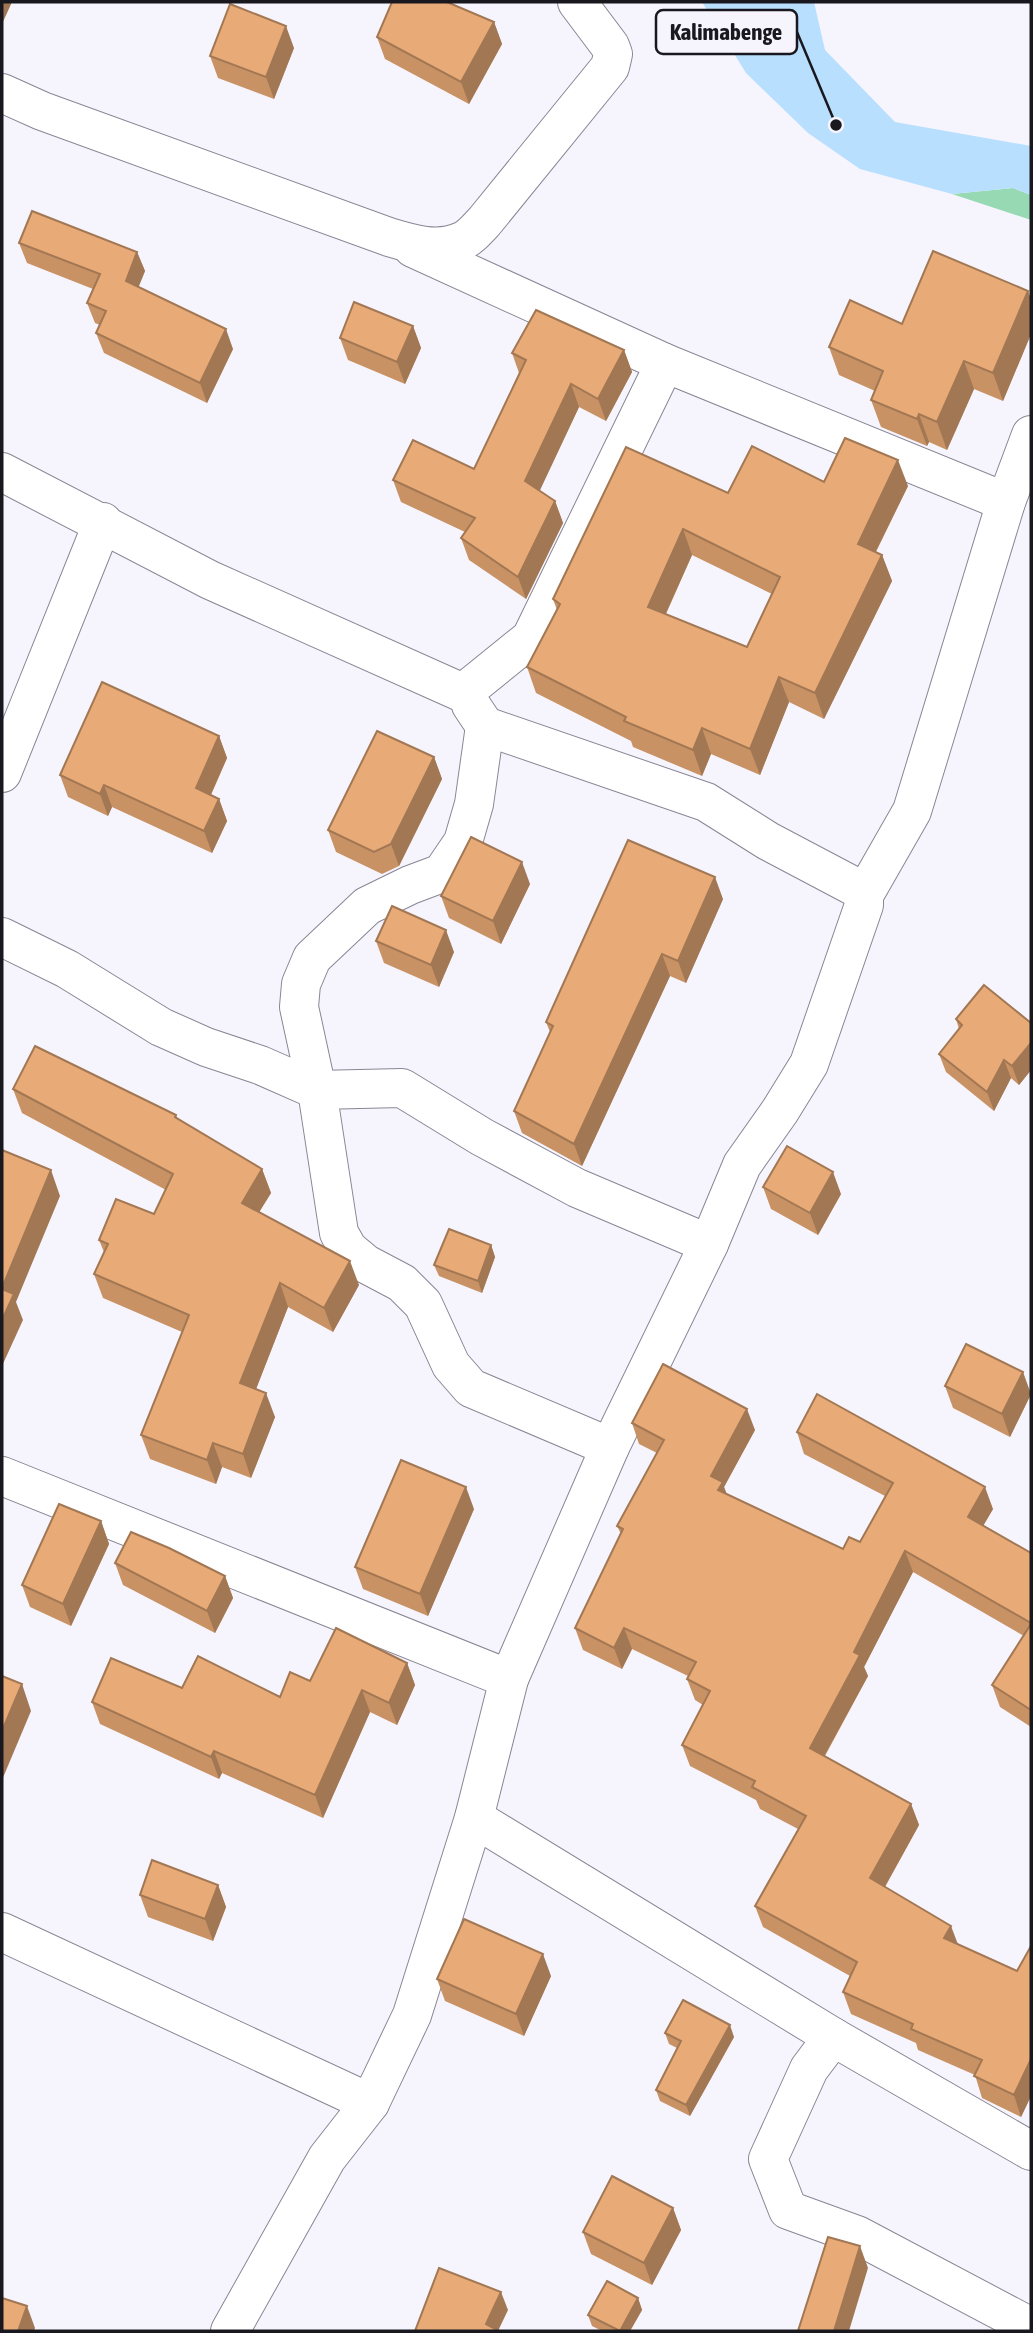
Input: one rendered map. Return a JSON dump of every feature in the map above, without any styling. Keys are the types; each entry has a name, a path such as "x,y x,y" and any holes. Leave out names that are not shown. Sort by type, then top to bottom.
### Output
{"street":[{"path":"2,93 42,111 389,237 418,246 443,246 464,241 484,222 604,77 612,61 610,46 577,2"},
{"path":"389,237 666,363 1006,502"},
{"path":"463,692 531,638 666,363"},
{"path":"230,2331 327,2158 370,2104 412,2015 474,1818 509,1679 610,1447 709,1244 742,1165 809,1064 864,905 864,895 912,811 1006,502 1031,435"},
{"path":"2,472 210,580 463,692 485,726 706,802 768,841 856,888 864,895"},
{"path":"2,773 103,523"},
{"path":"485,726 474,804 463,842 442,873 367,906 312,958 301,984 299,1007 317,1090 339,1233 348,1249 366,1264 402,1283 423,1304 451,1365 471,1388 610,1447"},
{"path":"2,937 67,969 161,1027 317,1090 402,1088 482,1137 578,1188 709,1244"},
{"path":"2,1476 509,1679"},
{"path":"474,1818 833,2037 1031,2151"},
{"path":"2,1933 370,2104"},
{"path":"833,2037 809,2069 768,2159 788,2210 856,2235 1031,2328"}],"green space":[{"path":"1013,188 1031,195 1031,220 952,194"}],"water":[{"path":"702,2 814,2 825,50 895,122 1031,146 1031,195 1013,188 952,194 860,169 808,133 746,73"}],"building":[{"path":"392,2 447,2 494,22 461,82 377,37"},
{"path":"230,4 286,26 266,77 210,56"},
{"path":"32,211 137,252 126,281 226,329 200,383 96,333 106,311 87,303 100,274 19,243"},
{"path":"933,251 1028,291 993,373 964,361 937,422 919,414 917,419 871,400 883,371 829,347 850,300 902,324"},
{"path":"354,302 413,326 397,362 340,338"},
{"path":"536,310 624,350 598,399 571,384 525,481 555,501 518,577 461,538 475,518 393,480 413,440 474,469 526,360 512,353"},
{"path":"845,438 898,460 858,544 882,555 815,693 779,677 750,749 702,728 693,750 624,721 626,717 527,667 560,604 553,599 626,447 728,493 752,446 824,482","holes":["683,529 780,577 747,647 648,607"]},
{"path":"102,682 219,736 196,788 219,799 204,831 104,785 100,794 60,775"},
{"path":"377,731 434,757 391,844 374,852 328,830"},
{"path":"471,837 522,862 493,921 441,896"},
{"path":"628,840 715,877 678,961 662,954 574,1144 514,1111 553,1026 546,1022"},
{"path":"392,906 446,930 431,965 376,941"},
{"path":"984,985 1031,1023 1031,1043 1012,1066 1004,1060 987,1092 939,1054 962,1025 956,1019"},
{"path":"35,1046 176,1115 175,1117 262,1169 242,1203 350,1261 324,1308 280,1283 240,1383 266,1393 243,1454 213,1443 207,1460 141,1435 189,1315 94,1274 108,1244 99,1240 116,1199 154,1214 173,1174 13,1089"},
{"path":"787,1146 833,1172 810,1213 763,1187"},
{"path":"2,1150 51,1170 2,1288"},
{"path":"449,1229 491,1245 478,1281 434,1265"},
{"path":"2,1289 14,1294 2,1320"},
{"path":"966,1344 1023,1372 1002,1414 945,1386"},
{"path":"663,1364 747,1409 711,1476 723,1482 718,1490 843,1549 849,1537 860,1542 893,1483 797,1432 817,1394 985,1487 968,1517 1031,1553 1031,1623 905,1551 854,1652 860,1655 810,1748 911,1804 870,1878 951,1926 944,1938 1017,1971 1031,1946 1031,2059 1014,2095 974,2076 982,2060 911,2029 913,2024 843,1992 857,1962 755,1906 806,1816 752,1787 755,1781 682,1745 710,1691 687,1679 696,1662 624,1628 614,1648 575,1628 623,1529 617,1526 664,1440 632,1423"},
{"path":"401,1460 466,1487 420,1594 355,1567"},
{"path":"59,1504 101,1521 63,1604 22,1585"},
{"path":"131,1532 225,1576 207,1611 115,1563"},
{"path":"1031,1624 1031,1710 992,1685"},
{"path":"336,1628 407,1663 389,1703 362,1690 315,1795 214,1751 211,1757 92,1702 111,1658 182,1688 198,1656 280,1697 290,1672 310,1681"},
{"path":"2,1676 22,1684 2,1731"},
{"path":"152,1860 218,1885 205,1919 140,1895"},
{"path":"464,1919 543,1954 516,2014 437,1979"},
{"path":"683,2000 730,2025 686,2105 656,2090 681,2041 665,2033"},
{"path":"612,2176 673,2208 644,2263 583,2232"},
{"path":"828,2237 860,2246 834,2331 798,2331"},
{"path":"439,2268 501,2292 486,2324 499,2331 415,2331"},
{"path":"607,2281 638,2298 620,2331 588,2315"},
{"path":"2,2298 27,2306 18,2331 2,2331"}],"place":[{"name":"Kalimabenge","path":"836,125"}]}
